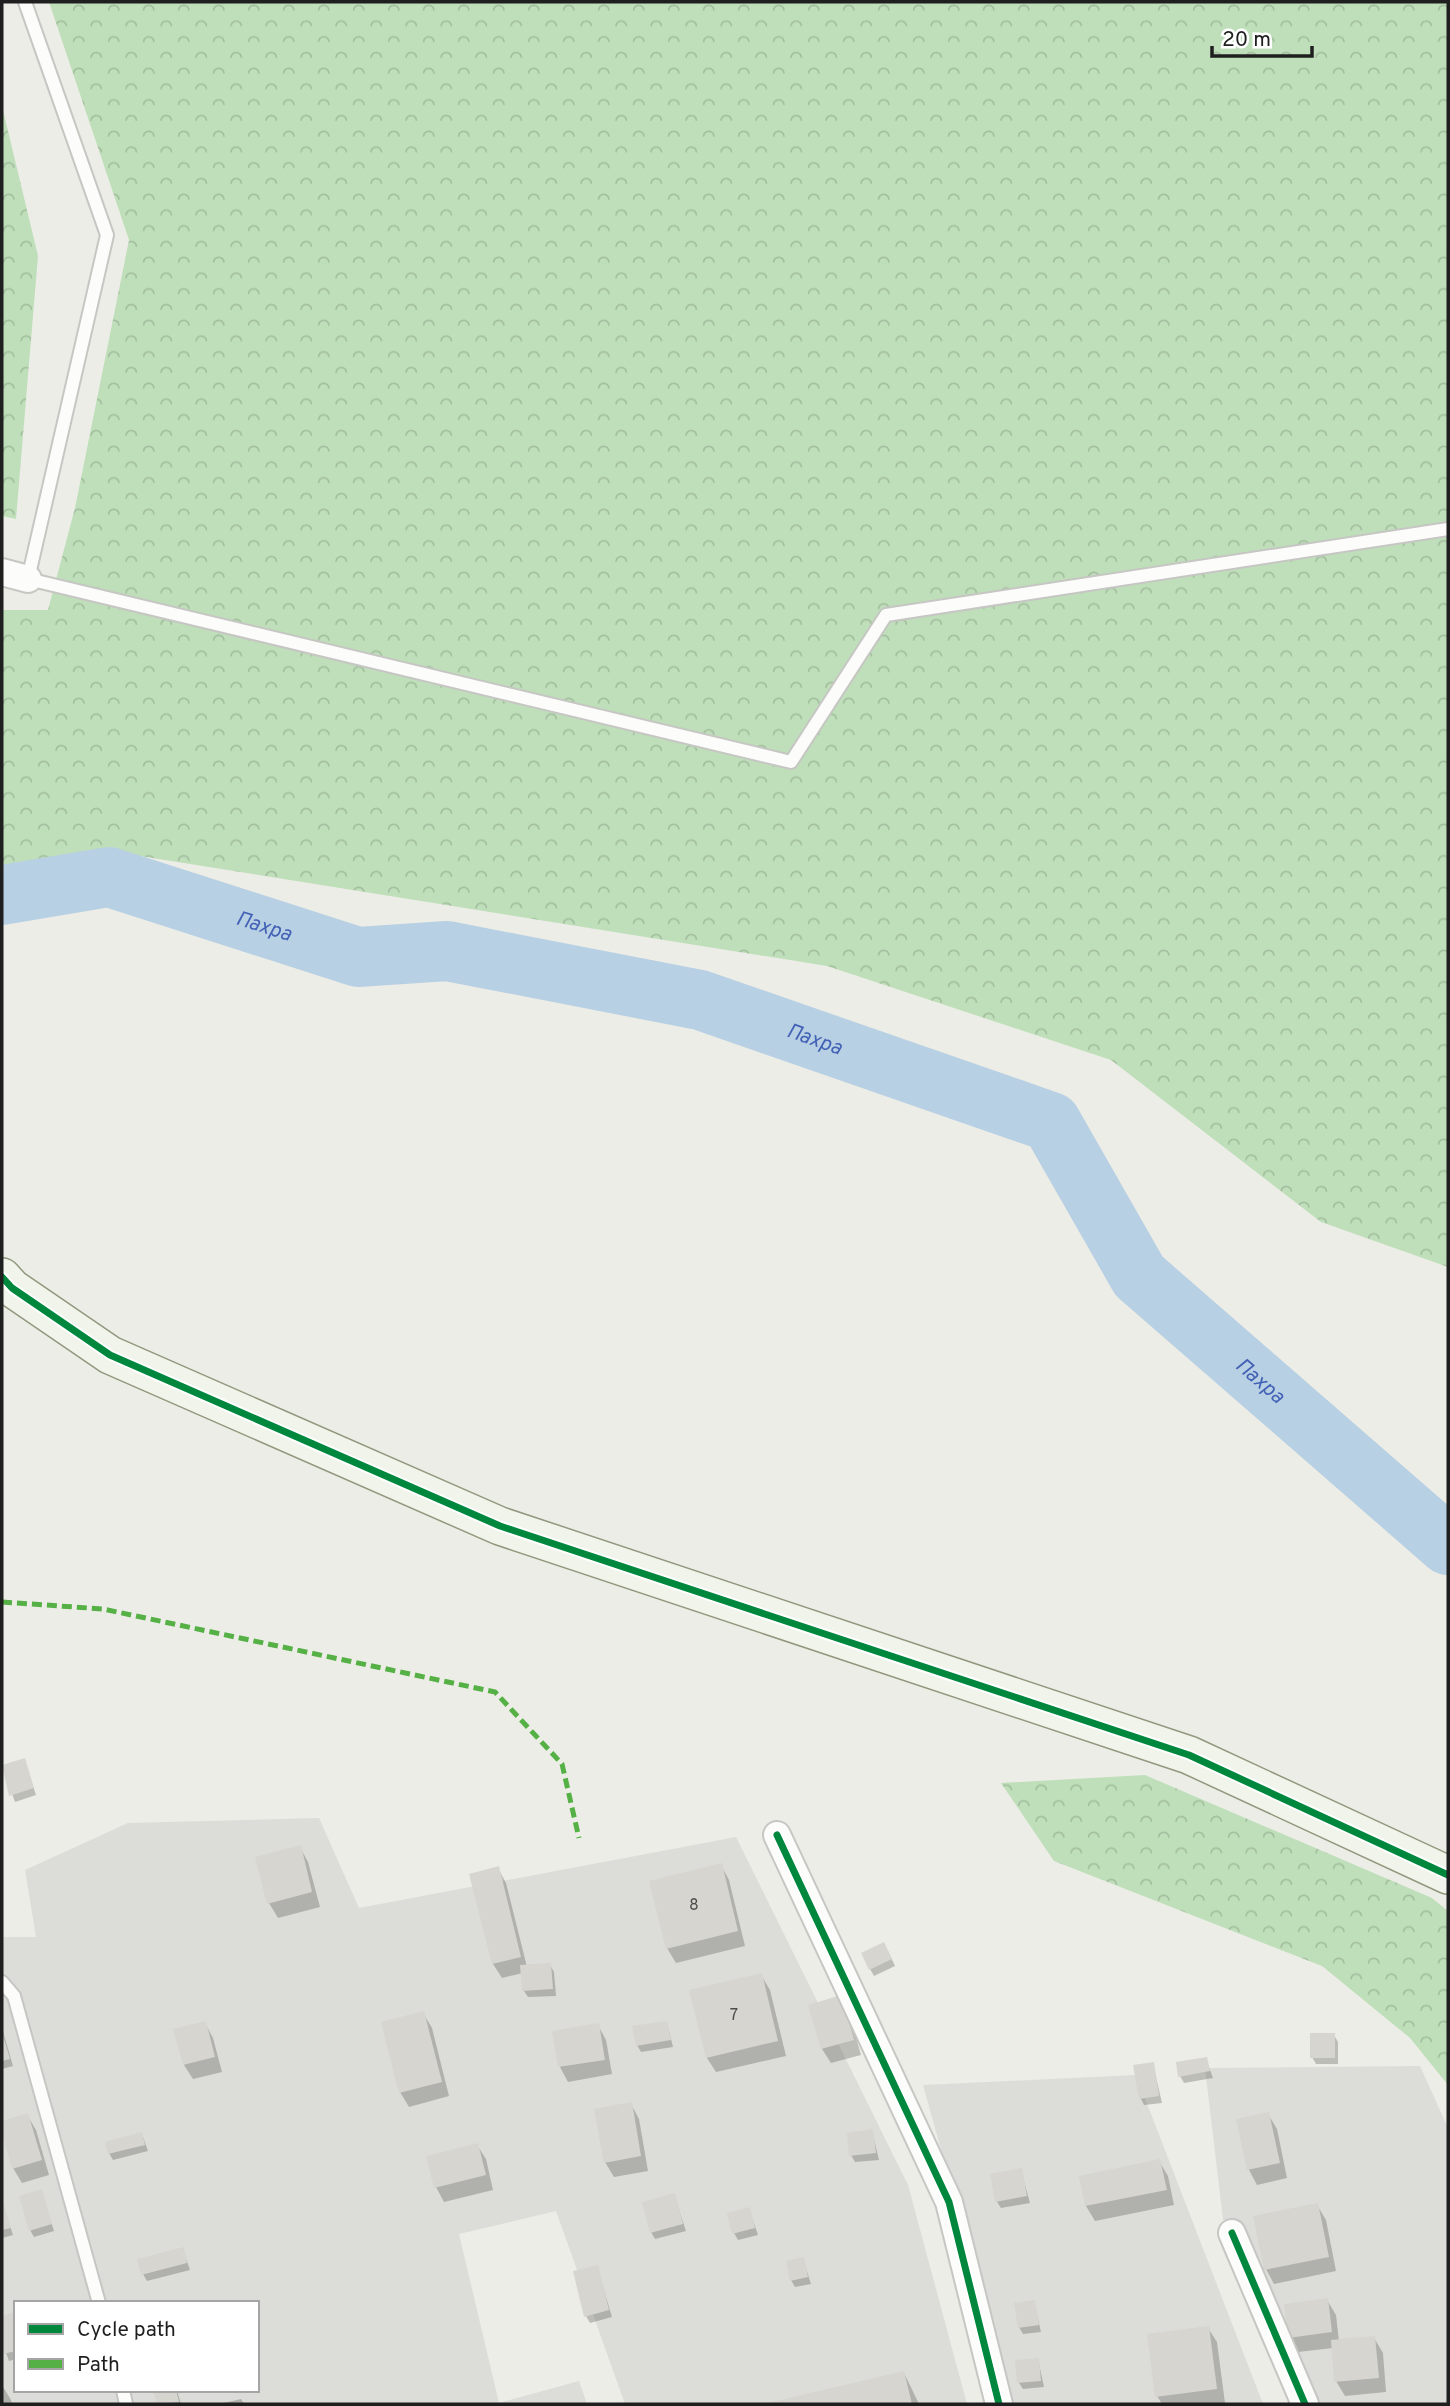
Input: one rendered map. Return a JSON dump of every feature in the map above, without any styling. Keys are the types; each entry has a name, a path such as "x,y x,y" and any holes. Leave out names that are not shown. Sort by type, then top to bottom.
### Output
{"street":[{"path":"2,572 28,579"},
{"path":"2,1277 12,1288 110,1355 500,1526 1189,1755 1448,1875"},
{"path":"777,1835 949,2202 999,2404"},
{"path":"1232,2233 1305,2404"}],"lane":[{"path":"25,2 107,235 28,579 791,762 886,615 1448,529"},
{"path":"2,1982 14,1996 98,2301"}],"shaded area":[{"path":"319,1818 359,1908 736,1837 908,2185 967,2404 625,2404 556,2211 459,2234 499,2403 579,2381 587,2404 2,2404 2,1937 36,1937 25,1870 128,1823"},
{"path":"1420,2066 1448,2128 1448,2404 1315,2404 1223,2219 1205,2068"},
{"path":"1136,2075 1263,2404 1012,2404 923,2085"}],"green space":[{"path":"49,2 1448,2 1448,1267 1321,1222 1111,1060 827,966 121,853 2,867 2,610 48,610 75,508 129,240"},
{"path":"2,106 38,256 16,519 2,516"},
{"path":"1145,1775 1432,1898 1448,1911 1448,2085 1410,2038 1322,1966 1054,1861 1001,1783"}],"building":[{"path":"25,1758 34,1788 9,1796 2,1765"},
{"path":"301,1845 312,1892 267,1904 255,1857"},
{"path":"722,1863 738,1931 666,1949 649,1881"},
{"path":"499,1866 521,1957 492,1964 469,1874"},
{"path":"884,1942 892,1959 869,1970 861,1953"},
{"path":"551,1963 553,1989 522,1991 520,1965"},
{"path":"762,1973 778,2041 706,2058 689,1990"},
{"path":"841,1995 854,2040 821,2049 808,2005"},
{"path":"424,2011 442,2082 399,2093 381,2022"},
{"path":"206,2021 215,2057 183,2065 173,2029"},
{"path":"667,2021 671,2040 636,2046 632,2026"},
{"path":"599,2023 605,2060 558,2067 552,2031"},
{"path":"2,2032 10,2059 2,2061"},
{"path":"1310,2033 1335,2033 1335,2058 1310,2058"},
{"path":"1207,2057 1210,2071 1178,2077 1176,2062"},
{"path":"1154,2062 1159,2096 1139,2099 1133,2065"},
{"path":"632,2102 641,2156 604,2163 594,2109"},
{"path":"1269,2112 1280,2163 1247,2170 1236,2119"},
{"path":"28,2113 42,2160 12,2169 2,2134 2,2121"},
{"path":"873,2129 876,2153 849,2156 847,2133"},
{"path":"142,2132 145,2145 108,2154 105,2142"},
{"path":"478,2143 486,2175 434,2188 426,2156"},
{"path":"1160,2159 1167,2190 1085,2206 1079,2176"},
{"path":"1022,2168 1027,2196 995,2202 990,2174"},
{"path":"42,2189 52,2224 29,2231 19,2196"},
{"path":"675,2193 683,2224 650,2233 642,2202"},
{"path":"2,2200 11,2228 2,2230"},
{"path":"1318,2203 1329,2257 1264,2270 1253,2216"},
{"path":"750,2207 755,2228 732,2234 727,2213"},
{"path":"184,2247 187,2263 141,2275 137,2259"},
{"path":"804,2257 808,2277 790,2281 786,2261"},
{"path":"598,2265 609,2310 584,2317 573,2271"},
{"path":"1328,2298 1332,2332 1288,2338 1284,2304"},
{"path":"1035,2300 1039,2325 1018,2328 1014,2303"},
{"path":"14,2312 14,2351 3,2354 2,2316"},
{"path":"1209,2326 1217,2389 1155,2397 1147,2334"},
{"path":"1375,2336 1379,2378 1334,2382 1331,2340"},
{"path":"1039,2358 1041,2381 1017,2383 1015,2360"},
{"path":"904,2371 912,2404 768,2403"},
{"path":"154,2392 176,2392 179,2402 157,2404"}],"waterway":[{"name":"Пахра","path":"2,895 109,877 358,957 447,951 700,1000 1051,1122 1139,1276 1448,1545"}],"marked path":[{"path":"2,1602 103,1609 495,1692 562,1764 579,1838"}],"cycle path":[{"path":"2,1277 12,1288 110,1355 500,1526 1189,1755 1448,1875"},
{"path":"777,1835 949,2202 999,2404"},
{"path":"1232,2233 1305,2404"}]}
